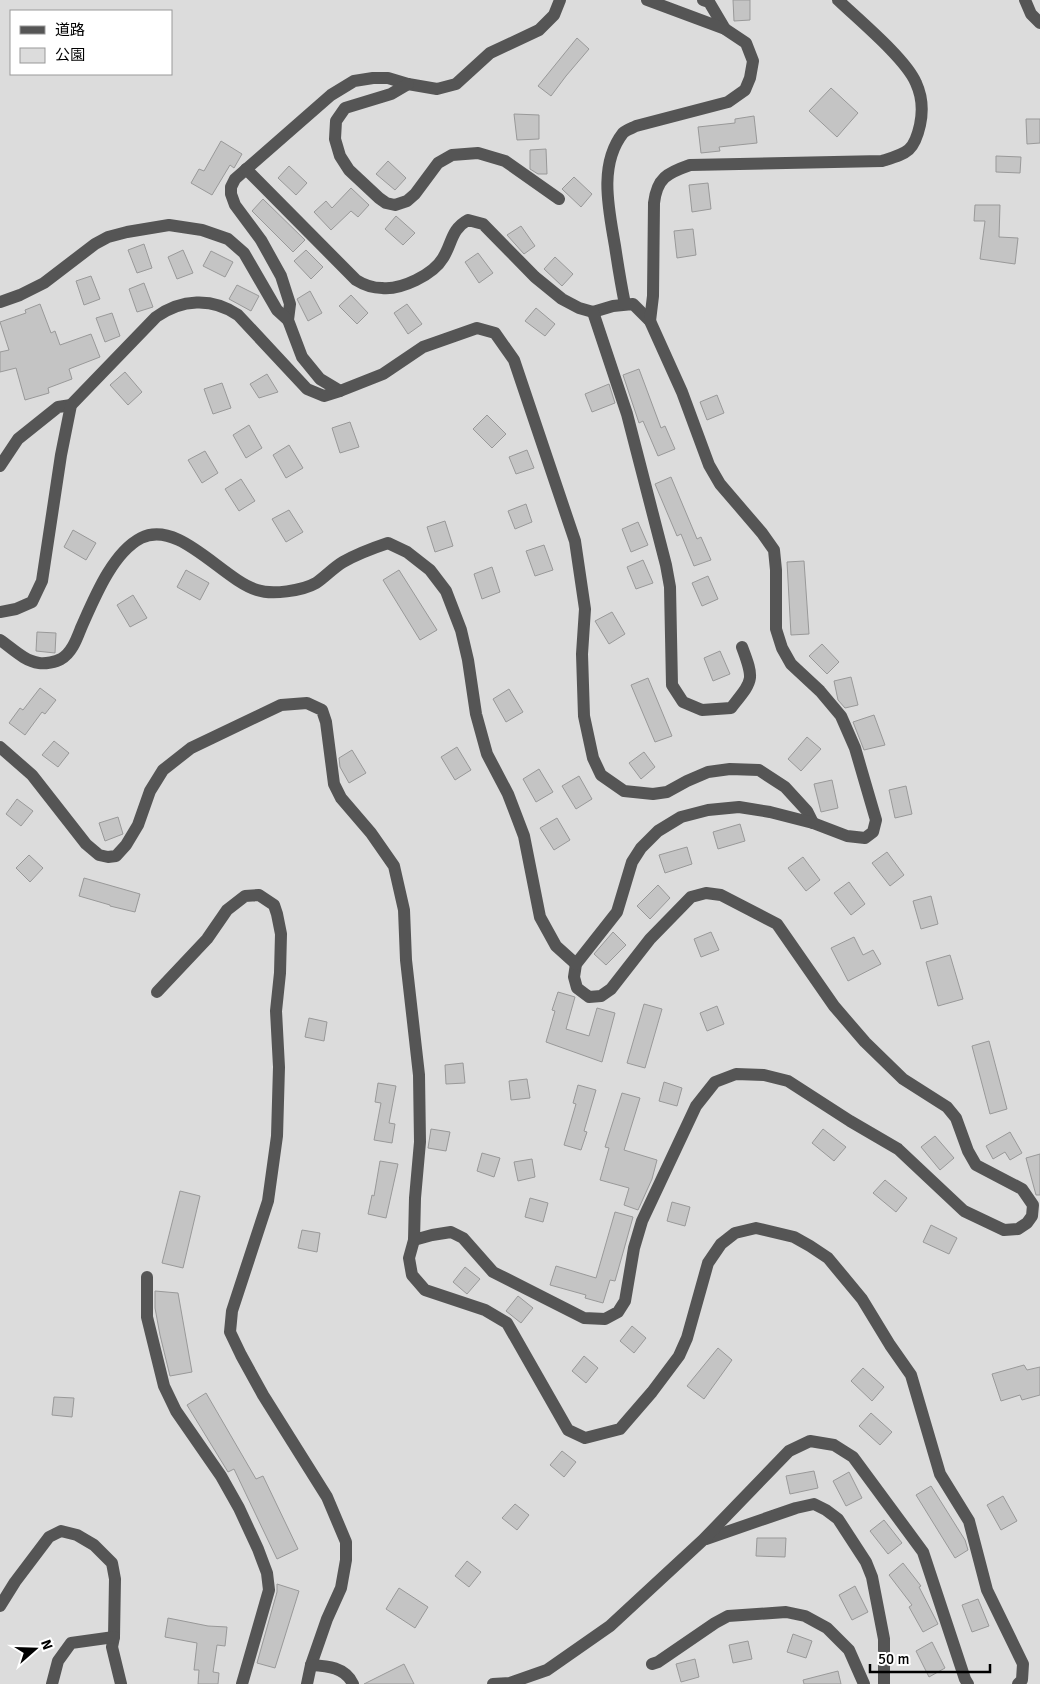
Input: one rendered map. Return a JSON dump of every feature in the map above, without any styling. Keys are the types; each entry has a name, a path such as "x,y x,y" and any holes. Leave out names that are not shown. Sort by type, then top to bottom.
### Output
{"street":[{"path":"288,320 290,304 281,276 261,240 236,205 231,194 235,179 331,95 354,81 388,78 437,89 456,84 490,53 539,30 554,15 560,0"},
{"path":"624,304 608,207 609,165 614,148 624,132 636,126 728,102 745,90 750,78 753,60 746,43 725,30 647,0"},
{"path":"703,0 709,2 725,30"},
{"path":"650,322 653,296 654,203 656,189 662,180 674,171 690,165 882,161 905,153 916,141 921,120 922,102 916,82 902,62 838,0"},
{"path":"1025,0 1031,14 1040,23"},
{"path":"408,84 391,94 345,108 336,121 335,140 340,156 349,170 379,198 386,203 395,205 407,201 415,194 438,163 452,155 478,153 505,161 559,199"},
{"path":"246,169 356,280 366,286 393,288 421,278 438,266 444,257 451,238 462,224 468,220 476,221 490,230 535,277 562,299 579,308 593,312 613,306 633,304 650,322 682,392 709,465 720,484 774,550 776,629 782,648 790,664 820,691 841,716 855,748 876,820 873,832 865,838 847,836 770,812 739,807 708,810 681,817 658,831 641,848 632,862 617,912 576,964 574,977 577,988 589,997 601,996 611,990 650,938 691,897 706,893 721,895 776,924 785,934 834,1006 865,1042 903,1079 947,1107 956,1118 968,1151 976,1165 1022,1189 1032,1205 1032,1216 1027,1223 1018,1229 1004,1230 964,1211 898,1149 788,1081 764,1075 736,1074 715,1082 696,1106 642,1222 634,1248 625,1301 618,1312 605,1319 584,1318 494,1272 463,1238 451,1232 414,1240"},
{"path":"0,302 20,295 44,283 95,244 108,237 169,225 202,230 228,239 244,252 277,310 288,320 302,357 320,379 340,391"},
{"path":"0,612 16,609 32,602 42,581 61,455 71,405 166,309 184,304 209,303 226,306 238,315 307,389 324,396 383,374 423,347 477,328 495,334 514,360 575,541 585,609 582,654 584,716 593,758 601,775 624,791 653,794 667,792 708,772 730,769 759,770 785,787 806,811 813,824"},
{"path":"593,312 627,414 666,565 670,587 672,684 683,702 702,710 731,708 748,686 751,670 742,647"},
{"path":"0,466 18,439 58,407 71,405"},
{"path":"0,640 26,658 39,663 62,659 72,649 96,595 121,555 134,542 150,534 173,536 190,546 236,581 258,591 282,592 315,584 342,562 367,550 388,543 407,552 430,570 446,591 463,637 476,714 487,754 508,794 524,836 540,917 556,946 576,964"},
{"path":"0,747 32,775 86,844 99,855 108,858 116,856 126,845 138,825 150,791 163,770 191,748 281,705 307,702 322,710 326,722 334,784 341,798 371,833 394,866 404,910 406,960 419,1075 420,1142 415,1198 414,1240 409,1258 412,1275 425,1290 484,1310 507,1323 568,1430 585,1438 620,1429 652,1392 679,1356 687,1338 708,1262 722,1244 735,1234 756,1228 794,1237 828,1258 862,1299 911,1375 940,1474 969,1521 987,1590 1023,1664 1022,1680 1018,1684"},
{"path":"157,992 207,939 227,910 244,896 259,895 274,905 280,934 280,973 276,1011 280,1068 277,1136 268,1201 232,1311 230,1332 263,1395 327,1497 346,1542 346,1560 342,1588 327,1620 310,1665 307,1684"},
{"path":"147,1277 147,1317 164,1386 176,1411 239,1508 267,1573 269,1590 242,1684"},
{"path":"493,1684 510,1683 547,1670 610,1626 704,1540 788,1451 810,1441 834,1445 853,1457 923,1552 968,1684"},
{"path":"704,1540 796,1508 814,1504 838,1519 866,1562 872,1578 884,1639 884,1684"},
{"path":"0,1606 15,1582 49,1537 61,1531 77,1535 94,1545 112,1563 114,1579 114,1637 112,1647 121,1684"},
{"path":"652,1664 658,1662 728,1616 786,1612 805,1616 827,1628 849,1650 864,1684"},
{"path":"52,1684 58,1661 71,1643 114,1637"},
{"path":"310,1665 342,1670 351,1679 353,1684"}],"green space":[{"path":"0,0 1040,0 1040,1684 0,1684"}],"building":[{"path":"733,0 750,0 750,20 734,21"},
{"path":"577,38 589,49 551,96 538,86"},
{"path":"831,88 858,113 837,137 809,111"},
{"path":"514,114 539,115 539,139 517,140"},
{"path":"754,116 757,143 719,147 720,151 701,153 698,127 735,123 735,119"},
{"path":"1026,119 1040,119 1040,143 1027,144"},
{"path":"221,141 242,154 234,168 230,165 212,195 191,183 199,169 204,171"},
{"path":"546,149 547,174 538,174 530,169 530,150"},
{"path":"996,156 1021,157 1020,173 996,172"},
{"path":"388,161 406,178 395,190 376,174"},
{"path":"289,166 307,183 296,195 278,178"},
{"path":"574,177 592,194 581,207 562,189"},
{"path":"708,183 711,209 692,212 689,185"},
{"path":"351,188 369,205 358,217 351,211 331,230 314,212 326,201 332,208"},
{"path":"263,199 305,240 293,252 252,211"},
{"path":"975,205 1000,205 999,237 1018,238 1015,264 980,259 985,221 974,221"},
{"path":"396,216 415,233 403,245 385,229"},
{"path":"521,226 535,246 524,254 507,235"},
{"path":"693,229 696,255 677,258 674,231"},
{"path":"144,244 152,268 137,273 128,250"},
{"path":"183,250 193,273 177,279 168,257"},
{"path":"306,250 323,267 311,279 294,261"},
{"path":"211,251 233,262 225,277 203,266"},
{"path":"478,253 493,273 479,283 465,262"},
{"path":"555,257 573,274 562,286 544,269"},
{"path":"91,276 100,299 84,305 76,281"},
{"path":"144,283 153,307 137,312 129,289"},
{"path":"237,285 259,296 251,311 229,299"},
{"path":"310,291 322,313 308,321 297,299"},
{"path":"351,295 368,313 357,324 339,306"},
{"path":"40,304 51,333 55,331 60,345 91,334 100,357 69,369 72,379 48,388 49,393 25,400 16,368 0,372 0,352 9,350 0,322 26,313 25,310"},
{"path":"407,304 422,324 408,334 394,313"},
{"path":"536,308 555,324 545,336 525,321"},
{"path":"112,313 120,336 105,342 96,318"},
{"path":"639,369 661,428 665,426 675,449 658,456 643,421 639,423 623,375"},
{"path":"125,372 142,392 128,405 110,385"},
{"path":"267,374 278,392 259,398 250,384"},
{"path":"222,383 231,408 213,414 204,389"},
{"path":"609,384 615,403 592,412 585,394"},
{"path":"717,395 724,413 707,420 700,402"},
{"path":"487,415 506,434 492,448 473,429"},
{"path":"350,422 359,447 340,453 332,428"},
{"path":"249,425 262,448 246,458 233,435"},
{"path":"289,445 303,468 286,478 273,455"},
{"path":"527,450 534,468 516,474 509,457"},
{"path":"205,451 218,473 202,483 188,460"},
{"path":"671,477 697,539 701,537 711,560 694,566 681,534 677,536 655,484"},
{"path":"241,479 255,501 239,511 225,489"},
{"path":"526,504 532,522 515,529 508,511"},
{"path":"289,510 303,532 286,542 272,519"},
{"path":"445,521 453,546 435,552 427,527"},
{"path":"638,522 648,545 631,552 622,529"},
{"path":"73,530 96,543 86,560 64,547"},
{"path":"544,545 553,570 535,576 526,551"},
{"path":"643,560 653,583 636,589 627,567"},
{"path":"804,561 809,634 791,635 787,562"},
{"path":"492,567 500,592 482,599 474,574"},
{"path":"186,570 209,583 200,600 177,587"},
{"path":"399,570 437,630 420,640 383,580"},
{"path":"708,576 718,599 702,606 692,583"},
{"path":"133,595 147,618 130,627 117,605"},
{"path":"612,612 625,634 609,644 595,621"},
{"path":"37,632 56,633 55,653 36,651"},
{"path":"822,644 839,662 827,674 809,656"},
{"path":"720,651 730,674 713,681 704,658"},
{"path":"851,677 858,705 845,708 838,700 834,681"},
{"path":"648,678 672,736 655,742 631,685"},
{"path":"40,688 56,700 45,714 42,712 25,735 9,723 20,708 23,710"},
{"path":"509,689 523,712 506,722 493,699"},
{"path":"874,715 885,745 864,750 853,722"},
{"path":"807,737 821,749 801,771 788,759"},
{"path":"54,741 69,753 58,767 42,755"},
{"path":"457,747 471,770 455,780 441,757"},
{"path":"352,750 366,773 349,783 340,767 339,758"},
{"path":"644,752 655,767 641,779 629,763"},
{"path":"539,769 553,792 536,802 523,779"},
{"path":"579,776 592,799 576,809 562,786"},
{"path":"832,780 838,808 821,812 814,784"},
{"path":"906,786 912,814 895,818 889,790"},
{"path":"17,799 33,811 21,826 6,814"},
{"path":"118,817 123,834 105,841 99,823"},
{"path":"557,818 570,840 554,850 540,828"},
{"path":"740,824 745,841 718,849 713,832"},
{"path":"687,847 692,864 665,873 659,855"},
{"path":"887,852 904,875 890,886 872,863"},
{"path":"29,855 43,868 30,882 16,868"},
{"path":"803,857 820,880 806,891 788,868"},
{"path":"84,878 140,894 135,912 79,896"},
{"path":"849,882 865,904 851,915 834,893"},
{"path":"658,885 670,898 650,919 637,906"},
{"path":"931,896 938,924 921,929 913,901"},
{"path":"613,932 626,945 606,965 594,954"},
{"path":"711,932 719,950 701,957 694,939"},
{"path":"854,937 863,955 873,950 881,964 848,981 831,948"},
{"path":"950,955 963,999 938,1006 926,962"},
{"path":"558,992 575,997 566,1029 589,1036 597,1008 615,1013 602,1062 546,1042 555,1011 552,1010"},
{"path":"644,1004 662,1009 645,1068 627,1063"},
{"path":"717,1006 724,1024 707,1031 700,1013"},
{"path":"309,1018 327,1022 324,1041 305,1037"},
{"path":"989,1041 1007,1109 990,1114 972,1046"},
{"path":"463,1063 465,1083 446,1084 445,1065"},
{"path":"527,1079 530,1098 511,1100 509,1081"},
{"path":"664,1082 682,1088 677,1106 659,1101"},
{"path":"378,1083 396,1086 389,1123 395,1124 392,1143 374,1140 381,1103 375,1102"},
{"path":"578,1085 596,1090 584,1131 587,1132 581,1150 564,1145 576,1104 573,1103"},
{"path":"622,1093 640,1098 624,1150 657,1160 652,1179 638,1210 624,1205 629,1188 600,1180 609,1148 605,1147"},
{"path":"431,1129 450,1132 446,1151 428,1148"},
{"path":"823,1129 846,1147 834,1161 812,1143"},
{"path":"1010,1132 1022,1153 1010,1160 1005,1152 993,1159 986,1146"},
{"path":"935,1136 954,1158 940,1170 921,1147"},
{"path":"482,1153 500,1158 494,1177 477,1171"},
{"path":"1040,1154 1040,1195 1036,1195 1026,1158"},
{"path":"532,1159 535,1177 518,1181 514,1162"},
{"path":"380,1161 398,1164 386,1218 368,1214 372,1195 374,1196"},
{"path":"885,1180 907,1198 896,1212 873,1193"},
{"path":"180,1191 200,1196 183,1268 162,1263"},
{"path":"530,1198 548,1203 543,1222 525,1217"},
{"path":"672,1202 690,1207 685,1226 667,1221"},
{"path":"615,1212 633,1217 615,1281 610,1280 603,1303 585,1298 586,1295 550,1285 556,1266 596,1278"},
{"path":"931,1225 957,1238 949,1254 923,1242"},
{"path":"302,1230 320,1233 317,1252 298,1248"},
{"path":"465,1267 480,1279 467,1294 453,1282"},
{"path":"155,1291 178,1293 192,1372 170,1376 155,1308"},
{"path":"518,1296 533,1308 521,1323 506,1311"},
{"path":"632,1326 646,1338 634,1353 620,1341"},
{"path":"718,1348 732,1360 704,1399 687,1386"},
{"path":"584,1356 598,1368 586,1383 572,1371"},
{"path":"1024,1365 1027,1370 1040,1367 1040,1395 1022,1400 1020,1395 1001,1401 992,1374"},
{"path":"863,1368 884,1387 872,1401 851,1381"},
{"path":"206,1393 256,1479 263,1476 298,1549 277,1559 234,1469 228,1472 187,1405"},
{"path":"54,1397 74,1398 72,1417 52,1415"},
{"path":"871,1413 892,1432 880,1445 859,1426"},
{"path":"562,1451 576,1462 564,1477 550,1465"},
{"path":"814,1471 818,1488 790,1494 786,1476"},
{"path":"849,1472 862,1498 846,1506 833,1481"},
{"path":"931,1486 965,1540 968,1550 955,1558 916,1495"},
{"path":"1003,1496 1017,1521 1001,1530 987,1505"},
{"path":"515,1504 529,1515 517,1530 502,1518"},
{"path":"884,1520 902,1543 888,1554 870,1531"},
{"path":"757,1538 786,1538 785,1557 756,1556"},
{"path":"467,1561 481,1572 469,1587 455,1576"},
{"path":"903,1563 921,1586 919,1587 938,1624 923,1632 909,1607 912,1605 889,1575"},
{"path":"277,1584 299,1591 275,1668 257,1663 277,1592"},
{"path":"855,1586 868,1612 852,1620 839,1595"},
{"path":"399,1588 428,1607 415,1628 386,1609"},
{"path":"978,1599 989,1626 972,1632 962,1605"},
{"path":"168,1618 208,1626 227,1627 225,1646 217,1645 213,1672 219,1673 218,1684 198,1684 199,1670 194,1670 197,1643 165,1637"},
{"path":"793,1634 812,1641 806,1658 787,1652"},
{"path":"748,1641 752,1659 733,1663 729,1645"},
{"path":"932,1642 945,1668 929,1677 916,1651"},
{"path":"695,1659 699,1677 681,1682 676,1664"},
{"path":"404,1664 414,1684 364,1684"},
{"path":"838,1671 841,1684 804,1684 803,1680"}]}
